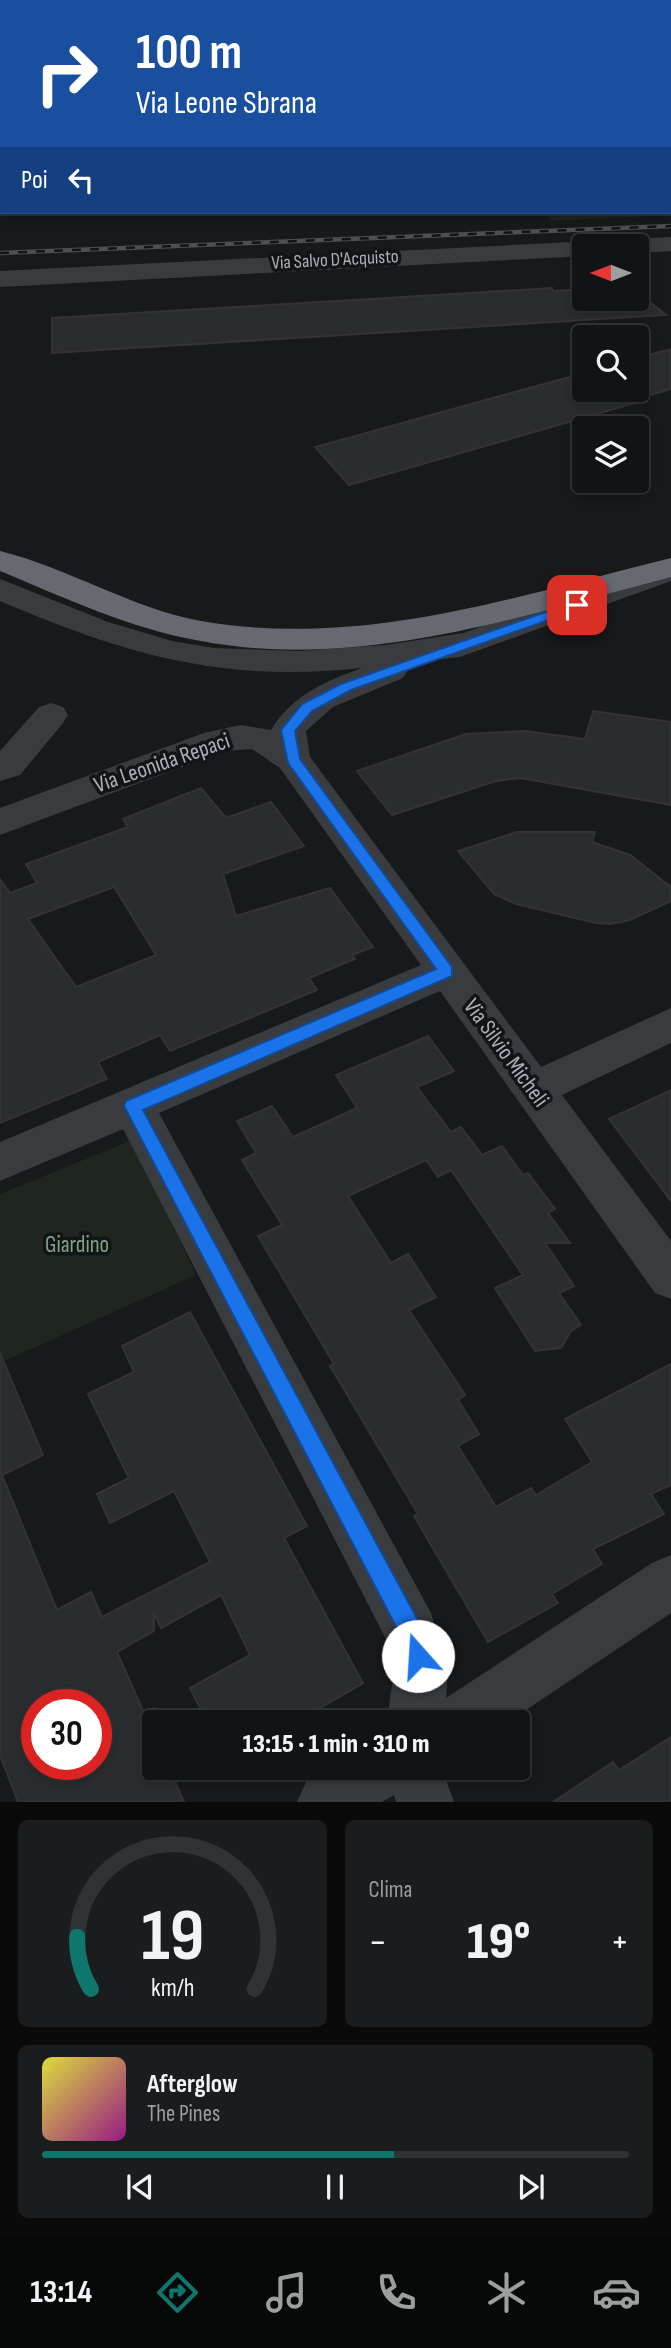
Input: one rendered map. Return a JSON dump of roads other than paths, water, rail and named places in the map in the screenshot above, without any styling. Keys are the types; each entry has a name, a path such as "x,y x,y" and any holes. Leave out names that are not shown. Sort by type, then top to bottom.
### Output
{"highway":[{"path":"0,560 84,595 158,621 209,632 276,639 369,635 442,624 671,569"}],"street":[{"name":"Via Salvo D'Acquisto","path":"649,245 671,244"},
{"name":"Via Salvo D'Acquisto","path":"0,279 572,249"},
{"path":"649,253 671,270"},
{"path":"293,759 288,730 307,708 346,687 671,569"},
{"path":"0,589 128,640 214,658 256,662 341,662 472,642"},
{"path":"0,769 7,766 51,715"},
{"name":"Via Leonida Repaci","path":"0,822 230,737 265,738 293,759"},
{"name":"Via Silvio Micheli","path":"293,759 671,1278"},
{"path":"0,1162 447,971"},
{"path":"533,1090 671,1024"},
{"path":"133,1106 412,1632 421,1670 416,1710"},
{"path":"477,1710 671,1582"},
{"path":"326,1802 365,1780"},
{"path":"418,1780 425,1802"}],"railway":[{"path":"0,253 671,226"}],"park label":[{"name":"Giardino","path":"77,1245"}]}
